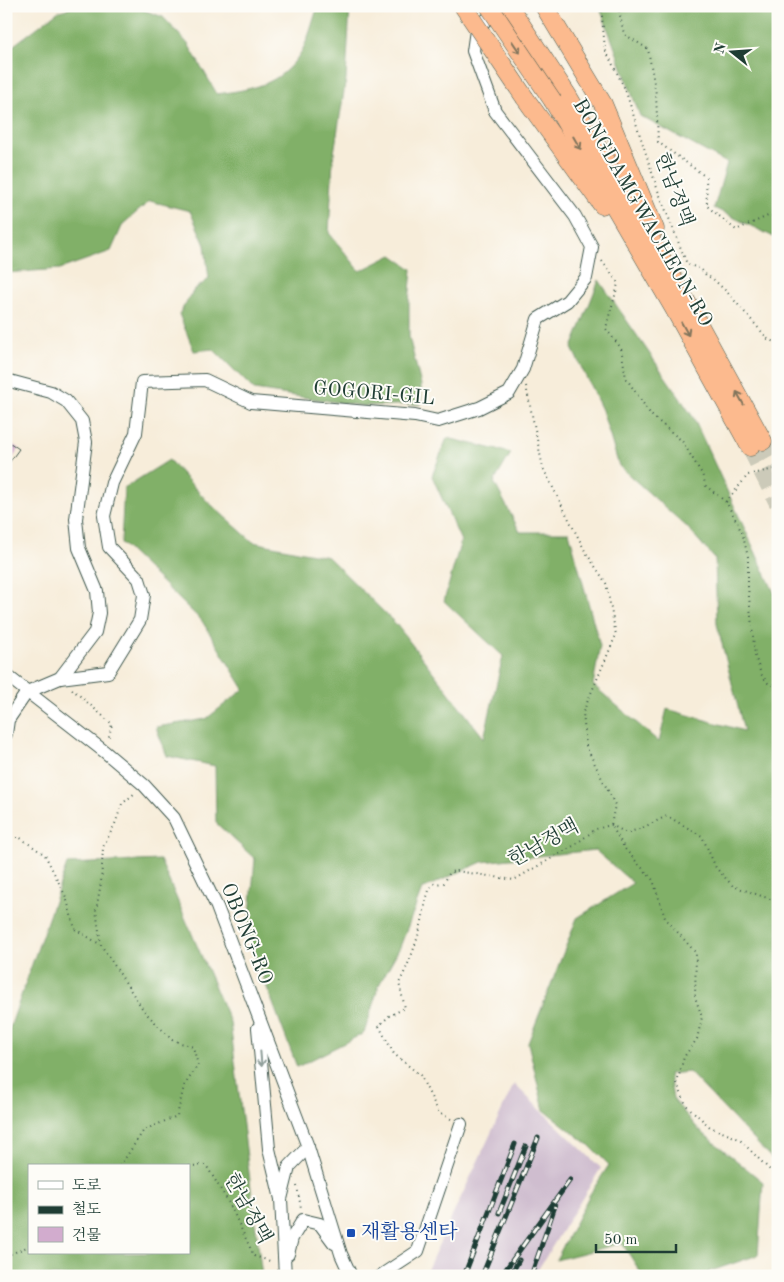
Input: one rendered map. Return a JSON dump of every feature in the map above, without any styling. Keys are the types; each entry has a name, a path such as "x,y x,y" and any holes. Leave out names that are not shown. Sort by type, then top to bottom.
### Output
{"highway":[{"path":"463,6 525,98 679,303"},
{"name":"BONGDAMGWACHEON-RO","path":"489,6 560,99"},
{"name":"BONGDAMGWACHEON-RO","path":"509,6 560,99 679,303 757,444"},
{"path":"544,6 603,104 679,303"}],"street":[{"path":"458,6 476,30"},
{"path":"500,6 476,30 473,51 495,111 575,216 592,246"},
{"name":"GOGORI-GIL","path":"60,678 108,672 140,620 144,595 138,579 109,547 104,516 112,483 136,433 142,382 205,380 251,402 415,416 438,421 479,408 508,393 523,369 538,319 567,301 586,278 592,246"},
{"path":"6,380 51,392 66,401 82,421 86,442 76,519 78,548 97,591 99,613 95,632 60,678 27,692 8,720 6,734"},
{"name":"OBONG-RO","path":"6,675 106,752 144,785 174,818 217,907 257,1010 308,1147 341,1254 351,1276"},
{"path":"257,1010 268,1149 281,1199 285,1271"},
{"path":"380,1276 418,1251 461,1124"},
{"path":"281,1199 289,1167 308,1147"},
{"path":"285,1271 292,1238 303,1220 320,1224 341,1254"}],"path":[{"name":"한남정맥","path":"601,6 606,48 625,89 657,188 687,264 701,269 706,276 713,278 728,292 768,339 778,344"},
{"path":"618,6 624,34 648,49 656,94 658,142 706,177 707,206 736,230 768,216 778,216"},
{"path":"592,246 618,283 606,329 621,348 626,378 651,415 682,441 702,474 706,486 726,502 743,536 748,557 748,587 755,656 761,674 768,683 776,686 778,692"},
{"path":"523,369 543,468 585,550 606,583 615,626 616,635 583,712 586,746 615,805 611,825 625,849 653,880 665,918 696,953 694,997 702,1017 697,1039 684,1057 677,1083 686,1105 710,1127 739,1139 778,1178"},
{"path":"726,502 748,475 778,468"},
{"path":"60,678 112,724 106,752"},
{"path":"121,1164 144,1130 177,1116 184,1086 198,1065 193,1047 172,1040 144,1011 101,945 96,910 101,883 103,847 115,824 122,804 144,785"},
{"name":"한남정맥","path":"461,1124 439,1112 420,1074 394,1054 379,1026 389,1016 405,1008 399,983 418,933 428,891 432,884 444,883 450,872 457,871 514,880 573,846 596,829 611,825 627,833 667,816 702,836 716,868 733,886 776,901 778,904"},
{"path":"6,837 19,837 45,855 66,897 75,929 101,945"},
{"name":"한남정맥","path":"190,1166 206,1165 229,1203 254,1256 285,1271"},
{"path":"6,1256 28,1246"}],"shaded area":[{"path":"514,1084 601,1168 534,1276 424,1276"}],"green space":[{"path":"78,6 132,6 163,17 188,44 217,94 253,88 274,79 292,65 300,54 308,37 318,6 350,6 346,79 333,159 329,233 360,271 392,255 412,269 409,302 409,337 421,385 421,404 363,406 254,390 213,349 194,351 179,314 194,290 209,279 205,245 190,211 150,201 123,224 111,251 60,269 6,273 6,51 59,11"},
{"path":"601,6 778,6 778,239 714,208 727,163 640,116 600,8"},
{"path":"599,280 693,417 778,601 778,1165 689,1072 669,1074 673,1099 699,1130 763,1182 758,1255 708,1272 709,1276 643,1276 622,1243 556,1260 590,1194 609,1165 588,1144 544,1110 528,1043 577,918 633,883 595,850 482,862 422,889 400,947 379,985 364,1033 297,1067 248,937 255,859 216,823 215,766 167,756 156,727 206,719 244,689 202,621 121,543 124,488 169,460 207,501 253,542 328,557 396,624 484,738 503,656 444,601 461,541 432,476 447,438 511,453 494,482 520,532 569,532 600,646 593,685 659,742 667,709 744,731 717,624 715,559 687,527 619,466 602,410 572,348"},
{"path":"160,860 230,1022 262,1276 6,1276 6,1039 67,864"}],"building":[{"path":"6,440 19,449 6,467"}],"tunnel":[{"path":"763,441 778,469"},
{"path":"750,447 778,503"}],"railway":[{"path":"482,1276 538,1138"},
{"path":"464,1276 515,1144"},
{"path":"499,1213 526,1146"},
{"path":"501,1276 570,1180"},
{"path":"531,1276 555,1206"},
{"path":"510,1276 519,1260"}],"place":[{"name":"재활용센타","path":"351,1233"}]}
